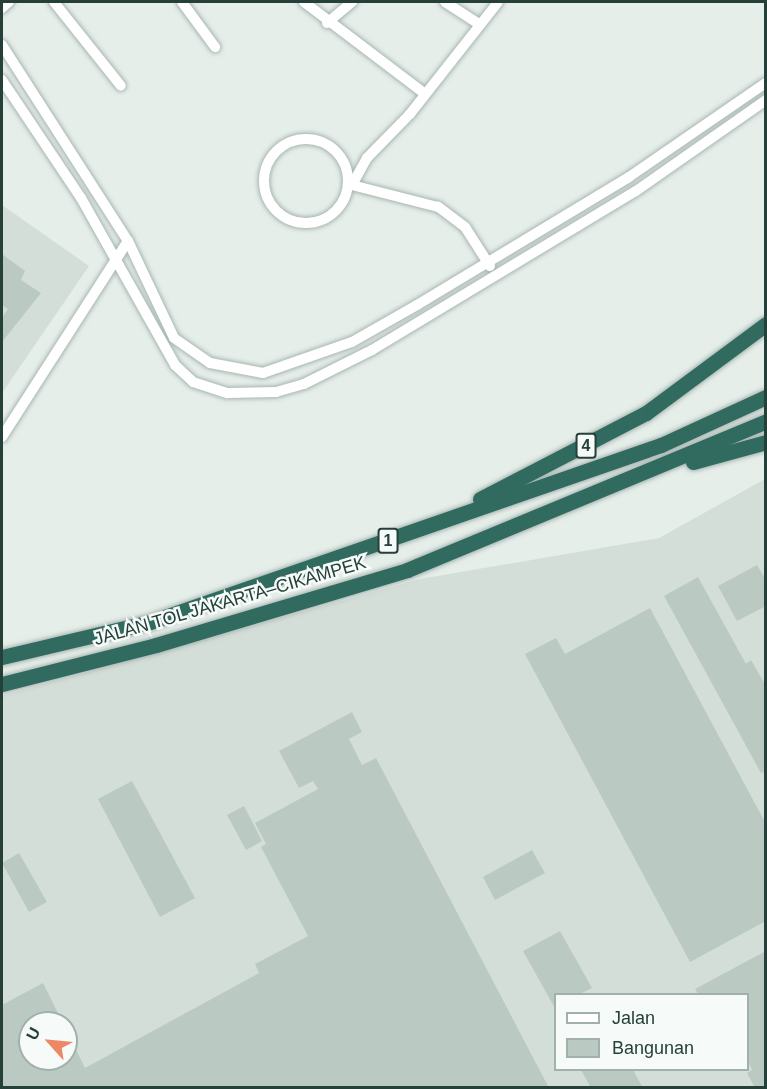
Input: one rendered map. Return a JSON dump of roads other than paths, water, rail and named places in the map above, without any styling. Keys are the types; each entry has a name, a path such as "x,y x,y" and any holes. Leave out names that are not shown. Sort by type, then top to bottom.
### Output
{"highway":[{"name":"4","path":"390,540 526,478 646,413 765,324"},
{"name":"JALAN TOL JAKARTA–CIKAMPEK","path":"2,657 150,622 661,445 765,397"},
{"name":"JALAN TOL JAKARTA–CIKAMPEK","path":"2,684 156,645 407,570 650,473 765,421"},
{"path":"650,473 765,442"}],"street":[{"path":"2,8 9,2"},
{"path":"54,2 121,86"},
{"path":"182,2 215,48"},
{"path":"304,2 327,23 424,93"},
{"path":"327,23 352,2"},
{"path":"445,2 479,24"},
{"path":"350,186 340,156 313,138 281,146 264,174 271,206 299,223 331,215 350,186 367,158 424,93 498,2"},
{"path":"2,45 128,242 174,338 210,363 263,373 352,342 629,177 765,83"},
{"path":"2,80 117,259 182,374 227,393 276,392 304,384 372,350 636,191 765,100"},
{"path":"350,186 438,207 465,226 495,274"},
{"path":"2,437 128,242"}]}
